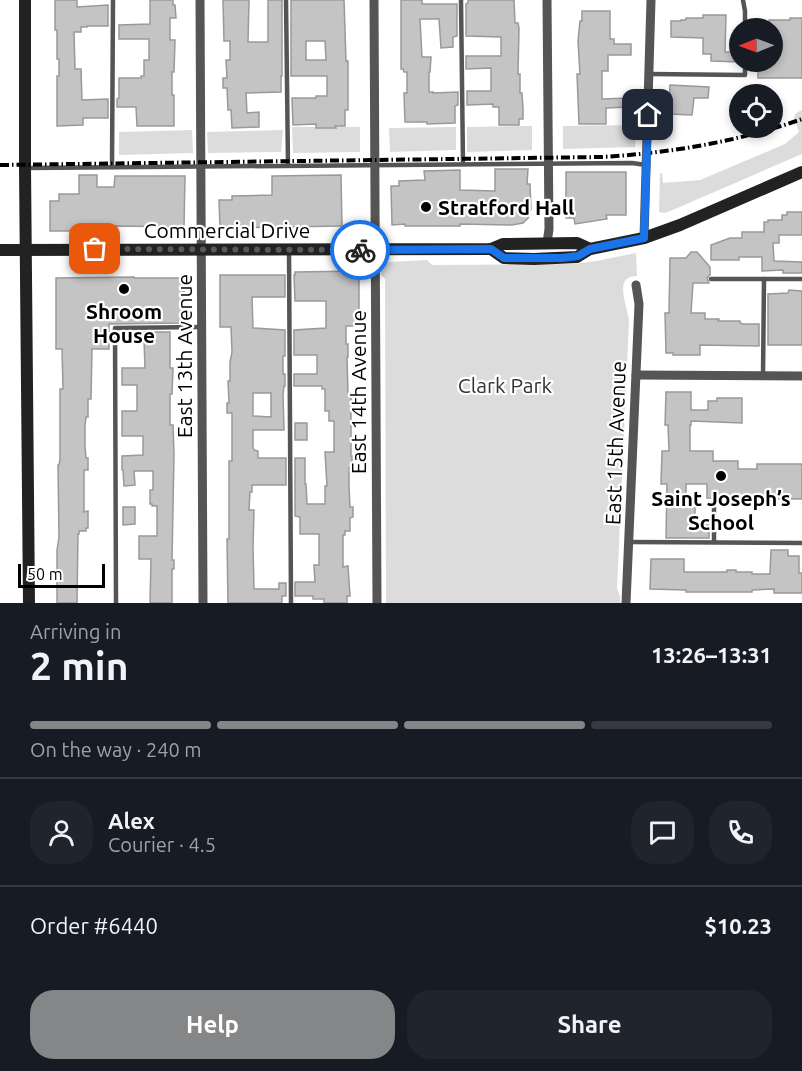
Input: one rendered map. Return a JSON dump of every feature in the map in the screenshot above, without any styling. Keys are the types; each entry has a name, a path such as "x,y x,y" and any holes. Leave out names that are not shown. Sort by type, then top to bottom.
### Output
{"street":[{"path":"26,0 25,168 29,603"},
{"name":"East 13th Avenue","path":"200,0 203,603"},
{"name":"East 14th Avenue","path":"374,0 377,603"},
{"path":"547,0 549,229 547,243"},
{"path":"644,238 651,0"},
{"name":"Commercial Drive","path":"491,249 504,258 534,259 578,256 590,249 644,238 680,225 802,172"},
{"name":"Commercial Drive","path":"0,250 491,249 503,244 547,243 577,243 590,249"},
{"name":"East 15th Avenue","path":"626,603 639,304 636,285"},
{"path":"636,375 802,376"}],"lane":[{"path":"112,0 112,167"},
{"path":"286,0 288,165"},
{"path":"461,0 462,164"},
{"path":"743,0 745,18"},
{"path":"649,74 745,75 745,72"},
{"path":"25,168 632,163 646,165"},
{"path":"290,250 291,603"},
{"path":"711,279 802,279"},
{"path":"763,376 764,279"},
{"path":"116,603 115,328 202,327"},
{"path":"714,502 714,542"},
{"path":"629,542 802,543"}],"green space":[{"path":"802,110 802,154 668,212 659,212 660,173 662,173 663,183 700,180 785,144 799,132 794,117"},
{"path":"636,125 635,147 563,149 563,126"},
{"path":"532,126 532,150 467,152 467,127"},
{"path":"292,127 360,127 360,152 293,153"},
{"path":"456,127 456,150 390,152 389,128"},
{"path":"192,130 193,153 119,155 119,132"},
{"path":"283,130 281,152 208,153 207,132"},
{"name":"Clark Park","path":"636,253 637,276 630,277 623,286 629,320 617,589 620,603 386,603 385,279 381,275 382,266 390,262 427,260 432,265 573,264"}],"building":[{"path":"55,0 77,0 77,7 108,5 108,26 81,27 81,32 74,32 75,69 81,69 82,100 108,99 108,118 83,118 83,125 57,126 59,59 57,59 57,30 55,30"},
{"path":"150,0 173,0 173,5 175,5 176,18 170,18 170,40 175,40 174,72 172,72 174,126 137,126 136,107 117,107 119,78 141,78 144,76 144,60 149,60 149,39 119,39 119,25 150,24"},
{"path":"223,0 249,0 248,42 268,42 268,0 282,0 281,92 246,93 247,113 259,112 259,127 232,128 227,88 223,88 223,78 227,78 226,60 230,60 230,41 224,41"},
{"path":"291,0 344,0 346,61 348,61 348,110 345,110 345,126 316,128 316,124 293,125 292,98 327,96 327,76 291,76","holes":["306,41 325,41 326,60 306,60"]},
{"path":"401,0 422,0 422,4 457,4 457,36 453,37 453,47 441,48 439,19 420,19 422,57 431,57 429,92 458,92 455,123 405,122 404,93 407,93 407,72 401,69"},
{"path":"468,0 514,0 515,23 518,23 519,28 518,74 520,74 523,108 523,119 519,119 519,125 499,125 499,107 493,107 493,104 467,105 467,91 491,91 491,68 466,69 466,56 501,56 501,37 466,36"},
{"path":"582,11 610,11 610,39 614,39 614,44 631,44 631,55 608,55 608,71 602,71 602,99 628,98 629,107 606,108 606,124 579,124 577,74 580,74 578,41"},
{"path":"703,15 726,15 725,52 729,52 729,62 711,61 711,54 703,54 703,38 671,37 671,21 703,18"},
{"path":"790,18 802,18 802,78 758,78 758,72 783,72 783,20 790,20"},
{"path":"670,85 709,87 708,98 694,98 692,115 669,114"},
{"path":"495,169 528,169 527,184 530,184 531,209 528,218 523,223 512,225 460,224 460,226 392,225 391,186 399,186 399,181 425,180 424,171 460,170 460,190 495,191"},
{"name":"Stratford Hall","path":"566,172 626,172 626,215 606,215 607,219 575,224 574,218 566,218"},
{"path":"79,175 97,175 97,187 114,187 115,176 185,176 184,227 114,226 114,231 50,231 50,201 59,201 59,194 79,194"},
{"path":"341,175 342,226 220,228 219,200 232,200 232,196 272,195 272,176"},
{"path":"787,212 802,212 802,235 779,235 779,243 773,243 774,261 802,262 802,273 783,273 783,270 762,271 762,257 711,260 711,245 730,238 742,238 742,232 764,232 764,222 782,220 782,215 787,215"},
{"path":"691,252 697,252 710,267 710,275 707,278 709,283 693,283 691,313 705,313 705,319 759,324 759,346 700,345 700,355 666,353 665,313 669,313 670,258 686,258"},
{"path":"359,271 359,326 346,326 348,394 351,394 352,468 349,468 349,487 353,517 350,518 350,531 345,531 343,535 343,567 348,566 350,596 347,596 347,603 324,603 324,599 313,599 313,596 295,596 295,582 315,582 314,565 319,565 319,534 300,534 300,517 295,516 295,458 305,458 307,504 325,504 325,486 327,486 325,452 334,452 334,421 329,421 329,411 325,411 325,389 322,389 322,386 294,386 294,374 317,374 317,355 294,355 294,330 326,328 326,301 295,301 294,275 295,272"},
{"path":"220,275 285,275 285,297 252,297 253,328 285,330 284,430 253,430 253,447 258,451 258,458 286,458 286,485 252,485 249,510 254,510 254,589 279,589 279,583 286,583 286,596 282,596 282,603 228,603 227,539 229,539 229,461 232,461 232,413 227,413 227,403 229,403 228,381 230,381 232,352 231,327 220,327","holes":["253,393 271,393 271,417 253,416"]},
{"path":"56,278 184,278 184,321 109,324 109,349 92,349 91,399 88,399 88,417 86,417 85,426 88,470 84,470 84,512 88,511 88,528 86,531 79,531 78,534 77,603 57,603 60,389 63,389 62,349 56,349"},
{"path":"789,290 802,291 802,345 768,345 768,294 788,293"},
{"path":"141,332 170,332 170,368 173,368 170,425 173,425 174,454 172,603 150,603 151,559 139,559 139,536 157,536 157,506 150,504 153,471 134,471 135,485 124,486 122,470 122,456 143,455 143,436 122,436 122,411 137,411 137,385 122,385 122,368 145,368 144,340 140,340"},
{"path":"666,392 691,392 691,410 708,410 708,401 717,401 717,398 742,398 742,423 691,421 690,451 713,451 713,461 738,461 738,469 757,469 757,464 802,464 802,499 707,498 707,484 686,484 686,505 695,505 695,525 709,525 709,538 666,538 667,484 661,484 662,451 669,451 668,425 665,425"},
{"path":"295,423 307,423 307,440 295,440"},
{"path":"123,507 135,507 135,524 123,525"},
{"path":"771,550 788,550 788,556 799,556 802,593 774,593 774,589 752,590 752,592 686,592 686,590 650,589 651,559 684,559 684,572 736,570 736,572 752,572 752,574 770,574"}],"railway":[{"path":"0,165 601,157 652,153 703,145 753,134 802,119"}],"way so far":[{"path":"95,249 360,250"}],"place":[{"name":"Stratford Hall","path":"426,207"},
{"name":"Shroom House","path":"124,289"},
{"name":"Saint Joseph’s School","path":"721,476"}],"route":[{"path":"360,250 491,249 504,258 562,258 578,256 590,249 644,238 648,115"}]}
